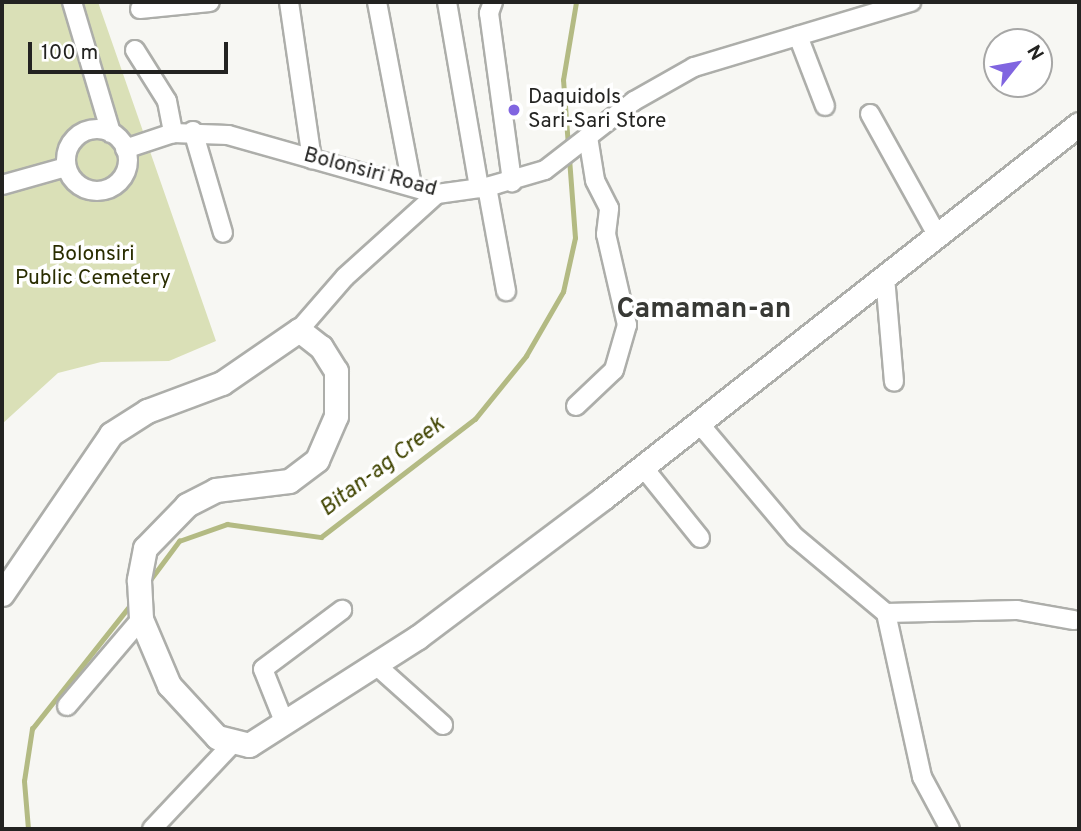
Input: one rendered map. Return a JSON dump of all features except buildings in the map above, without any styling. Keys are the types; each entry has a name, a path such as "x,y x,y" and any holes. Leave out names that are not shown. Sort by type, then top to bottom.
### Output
{"main road":[{"path":"2,594 111,434 147,411 222,383 299,330 337,371 336,416 317,460 289,481 216,490 187,505 145,548 139,605 181,703 232,744 249,745 376,665 643,467 1079,124"}],"street":[{"path":"66,167 82,188 108,189 126,171 125,149 111,133 72,2"},
{"path":"140,9 210,2"},
{"path":"289,2 312,159"},
{"path":"377,2 412,187"},
{"path":"447,2 506,291"},
{"path":"494,2 489,19 512,182"},
{"name":"Bolonsiri Road","path":"125,149 173,133 193,131 249,139 437,194 483,188 512,182 560,161 584,140 694,67 911,2"},
{"path":"798,36 825,106"},
{"path":"135,50 167,101 173,133"},
{"path":"870,114 937,235"},
{"path":"193,131 223,233"},
{"path":"66,167 78,136 111,133"},
{"path":"576,406 614,370 627,325 606,234 609,208 595,180 584,140"},
{"path":"2,185 66,167"},
{"path":"299,330 345,277 437,194"},
{"path":"885,277 894,382"},
{"path":"698,422 795,537 886,613 922,776 950,829"},
{"path":"643,467 700,538"},
{"path":"67,706 139,605"},
{"path":"285,724 263,669 342,610"},
{"path":"886,613 1017,610 1074,620"},
{"path":"376,665 443,725"},
{"path":"152,829 232,744"}],"green space":[{"name":"Bolonsiri Public Cemetery","path":"2,2 98,2 216,341 169,361 101,362 58,373 2,424"}],"waterway":[{"name":"Bitan-ag Creek","path":"568,146 563,80 576,2"},
{"name":"Bitan-ag Creek","path":"147,584 179,541 227,524 321,537 475,419 526,356 563,292 575,238 569,158"},
{"name":"Bitan-ag Creek","path":"28,829 24,781 32,729 132,603"}],"place":[{"name":"Daquidols Sari-Sari Store","path":"514,110"}],"district":[{"name":"Camaman-an","path":"704,310"}]}
